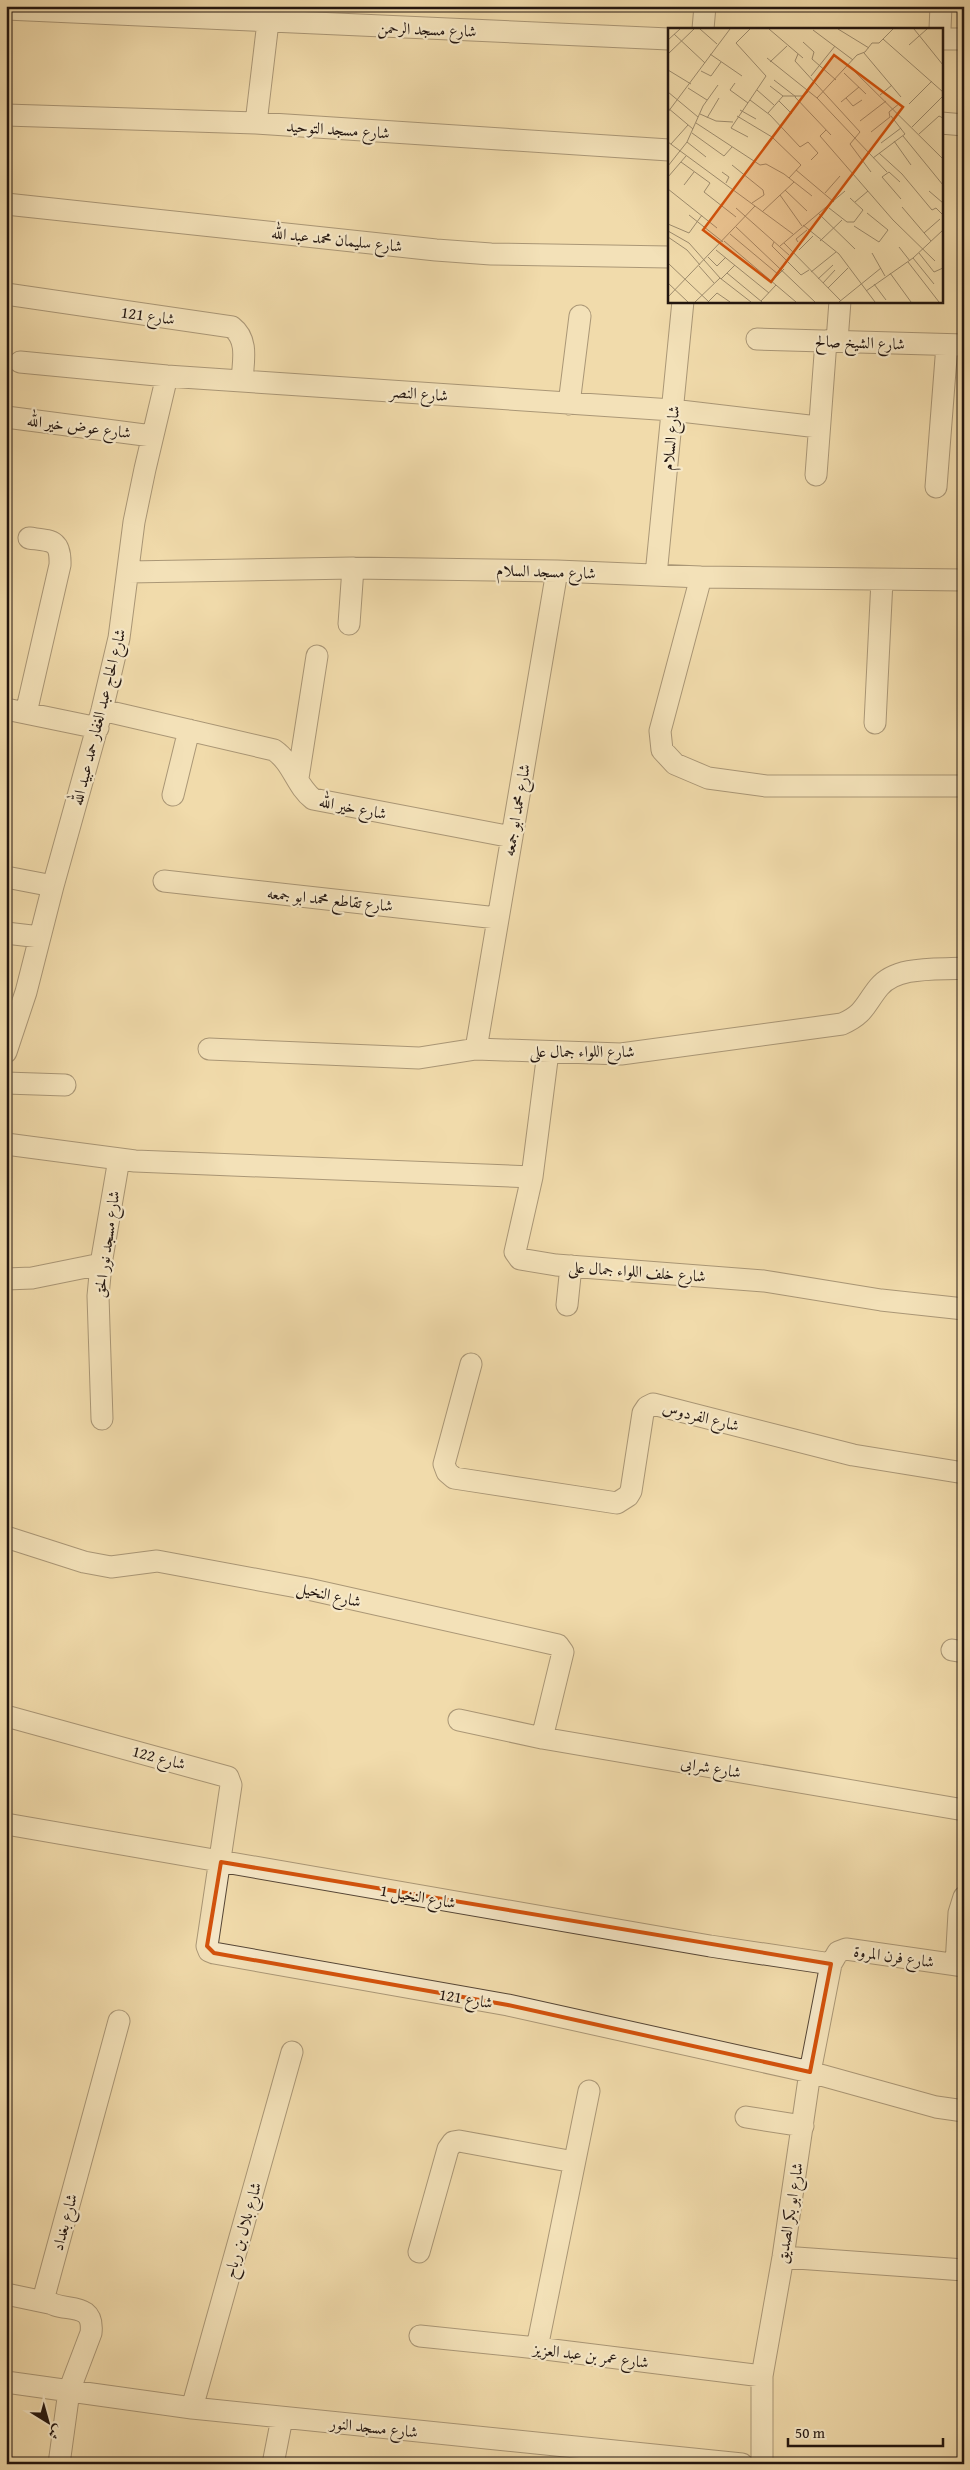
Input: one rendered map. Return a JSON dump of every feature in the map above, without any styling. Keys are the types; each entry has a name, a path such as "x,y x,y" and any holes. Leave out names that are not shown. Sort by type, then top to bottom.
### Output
{"street":[{"path":"703,28 705,6"},
{"path":"940,28 941,6"},
{"name":"شارع مسجد الرحمن","path":"6,9 668,39"},
{"path":"256,123 268,22"},
{"path":"942,39 964,39"},
{"name":"شارع مسجد التوحيد","path":"6,115 256,123 668,150"},
{"path":"942,123 964,125"},
{"name":"شارع سليمان محمد عبد الله","path":"6,204 436,250 491,254 668,256"},
{"name":"شارع 121","path":"6,294 232,327 240,333 244,343 242,381"},
{"name":"شارع السلام","path":"656,575 683,302"},
{"path":"816,475 818,427 840,302"},
{"path":"569,404 580,316"},
{"name":"شارع الشيخ صالح","path":"757,339 955,345"},
{"path":"936,487 955,345"},
{"name":"شارع النصر","path":"20,362 166,376 672,410 818,427"},
{"name":"شارع الحاج عبد الغفار حمد عبيد الله","path":"6,1052 26,992 53,886 100,719 119,638 134,522 166,376"},
{"name":"شارع عوض خير الله","path":"6,417 78,424 152,436"},
{"path":"16,711 60,565 58,547 52,541 29,538"},
{"path":"349,624 354,568"},
{"name":"شارع مسجد السلام","path":"129,572 354,568 557,570 701,578 964,580"},
{"name":"شارع محمد ابو جمعه","path":"476,1050 557,570"},
{"path":"701,578 660,731 662,750 675,764 708,778 766,786 964,786"},
{"path":"875,723 882,580"},
{"path":"298,778 317,656"},
{"name":"شارع خير الله","path":"16,711 189,730 274,750 284,757 298,778 302,791 313,799 512,837"},
{"path":"173,795 189,730"},
{"path":"6,876 53,886"},
{"name":"شارع تقاطع محمد ابو جمعه","path":"164,881 497,918"},
{"path":"6,933 40,937"},
{"name":"شارع اللواء جمال على","path":"209,1049 419,1058 476,1050 621,1054 842,1024 855,1018 865,1009 879,986 897,974 964,968"},
{"name":"شارع خلف اللواء جمال على","path":"548,1052 532,1177 516,1255 523,1260 571,1266 764,1281 881,1300 964,1309"},
{"path":"6,1083 66,1086"},
{"path":"6,1144 119,1159 532,1177"},
{"name":"شارع مسجد نور الحق","path":"102,1420 98,1296 101,1264 119,1159"},
{"path":"6,1279 32,1278 101,1264"},
{"path":"567,1305 571,1266"},
{"name":"شارع الفردوس","path":"471,1364 444,1464 447,1472 454,1478 616,1504 628,1496 631,1491 643,1413 647,1407 653,1404 853,1455 964,1473"},
{"name":"شارع النخيل","path":"6,1537 84,1562 111,1567 157,1561 308,1589 558,1645 563,1652 542,1738"},
{"name":"شارع 122","path":"6,1716 226,1775 230,1785 221,1862"},
{"name":"شارع شرابى","path":"459,1720 542,1738 964,1810"},
{"name":"شارع النخيل 1","path":"6,1824 700,1944 831,1964"},
{"name":"شارع 121","path":"221,1862 207,1946 214,1953 508,2005 810,2072"},
{"path":"960,1965 959,1913 964,1897"},
{"name":"شارع فرن المروة","path":"831,1964 838,1952 846,1949 960,1965"},
{"name":"شارع ابو بكر الصديق","path":"762,2464 762,2376 783,2257 810,2072 831,1964"},
{"name":"شارع بغداد","path":"49,2304 45,2299 44,2293 120,2021"},
{"name":"شارع بلال بن رباح","path":"192,2408 292,2052"},
{"path":"810,2072 936,2107 964,2111"},
{"path":"537,2348 589,2091"},
{"path":"746,2118 802,2126"},
{"path":"419,2252 448,2149 453,2142 460,2141 574,2162"},
{"path":"783,2257 964,2270"},
{"path":"6,2294 82,2310 92,2324 69,2391 59,2464"},
{"name":"شارع عمر بن عبد العزيز","path":"420,2336 537,2348 762,2376"},
{"name":"شارع مسجد النور","path":"6,2382 192,2408 742,2464"},
{"path":"273,2464 282,2418"}],"highlighted area":[{"path":"221,1862 831,1964 810,2072 508,2005 214,1953 207,1946"}]}
